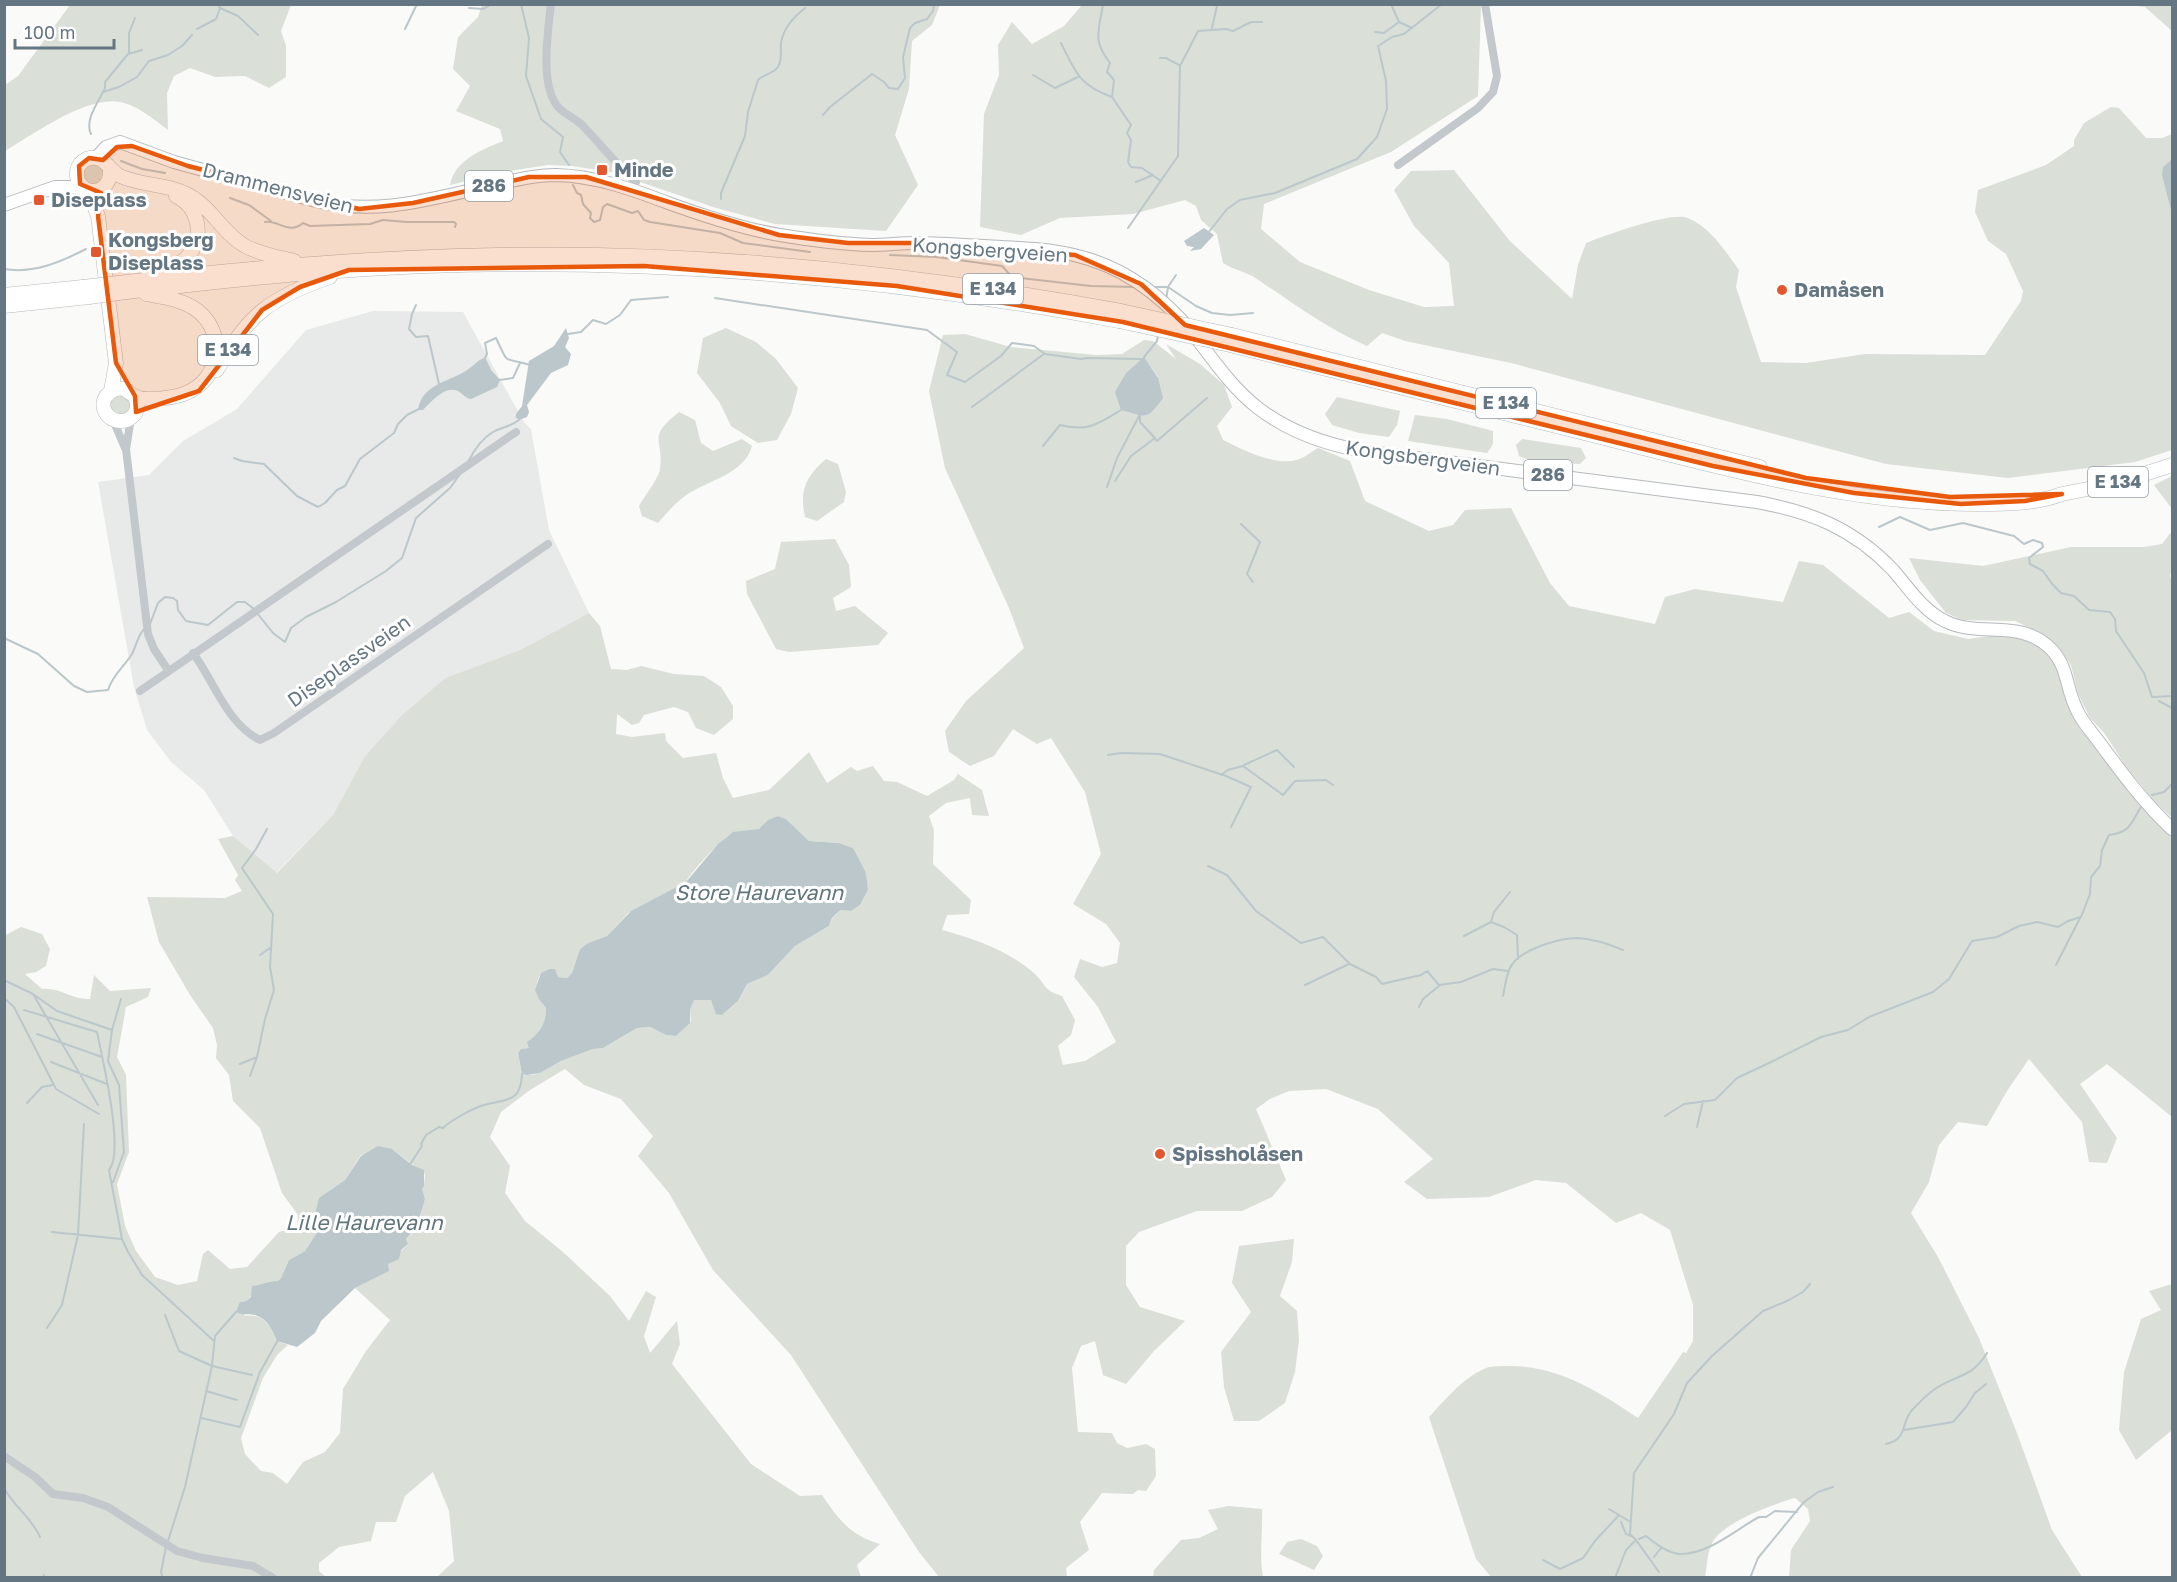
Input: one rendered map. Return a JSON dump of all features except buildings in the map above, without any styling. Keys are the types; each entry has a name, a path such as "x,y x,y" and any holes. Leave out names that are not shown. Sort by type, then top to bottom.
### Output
{"highway":[{"path":"83,161 103,164 110,178 95,188 78,182 77,172 83,161"},
{"name":"E 134","path":"103,164 124,178 182,192 203,205 224,229 243,245 262,253 308,263"},
{"name":"E 134","path":"95,188 129,184 168,192 183,200 195,214 197,239 188,256 178,264 124,289"},
{"path":"95,188 116,363 111,391 106,396 104,405 105,412 112,420"},
{"name":"E 134","path":"143,280 308,263 500,254 614,255 824,268 934,280 1120,316 1231,340 1816,480 1896,493 1984,498 2062,494 2113,484 2172,465"},
{"name":"E 134","path":"4,295 84,292 349,270 542,264 714,269 897,286 1120,316"},
{"name":"E 134","path":"112,420 123,422 151,405 184,399 199,391 212,378 237,336 262,310 283,295 300,287 349,270"},
{"name":"E 134","path":"111,391 119,388 153,399 173,397 193,390 204,381 215,361 215,336 209,324 197,311 176,301 124,289"},
{"name":"E 134","path":"4,306 84,292"},
{"path":"116,363 137,403 134,415"}],"main road":[{"name":"Drammensveien","path":"103,164 113,149 132,146 161,158 316,201 338,207 359,208 389,207 412,203 544,175 586,177 634,186 711,217 755,230 848,243"},
{"path":"4,205 55,187 77,172"},
{"path":"55,187 95,188"},
{"name":"Kongsbergveien","path":"848,243 929,243 1034,249 1075,255 1106,265 1141,284 1169,307 1234,384 1257,407 1276,421 1304,436 1334,446 1757,502 1802,512 1832,523 1865,545 1889,566 1941,620 1967,629 2019,631 2051,649 2062,662 2070,694 2080,716 2132,786 2172,829"}],"street":[{"path":"551,4 547,73 553,99 559,108 578,120 634,186"},
{"path":"1398,165 1478,108 1493,92 1497,76 1485,4"},
{"path":"126,449 134,415"},
{"path":"112,420 126,449 148,634 154,650 168,670"},
{"path":"140,691 516,432"},
{"name":"Diseplassveien","path":"193,653 236,719 249,735 260,740 274,733 548,544"},
{"path":"4,1456 35,1477 53,1494 83,1498 108,1507 177,1551 203,1558 253,1566 273,1578"}],"highlighted area":[{"path":"132,146 188,166 359,209 413,203 529,177 586,177 779,235 848,243 929,243 1075,255 1141,284 1185,325 1806,478 1950,497 2062,494 2025,501 1961,504 1854,493 1713,466 1123,322 897,286 644,266 349,270 300,287 262,310 199,391 136,412 135,396 116,363 98,216 101,193 80,184 79,166 89,158 103,160 117,147"}],"shaded area":[{"path":"70,5 291,5 281,31 286,46 286,77 269,88 245,76 215,77 190,68 174,76 167,93 168,130 133,106 120,102 106,102 76,110 5,151 5,85 18,76"},
{"path":"482,5 940,5 932,25 912,41 909,89 895,135 918,185 886,231 775,224 713,207 611,172 572,166 548,165 503,172 450,185 453,176 463,162 478,152 503,141 500,129 456,111 470,86 453,69 458,37 478,17"},
{"path":"1082,5 1481,5 1478,96 1391,152 1264,204 1261,229 1300,262 1369,290 1424,307 1454,306 1449,263 1414,226 1394,190 1411,171 1454,170 1509,240 1572,299 1578,265 1586,243 1653,221 1688,218 1711,234 1739,270 1736,287 1761,362 1806,363 1865,354 1985,355 2021,301 2023,291 2006,254 1988,241 1975,212 1978,190 2046,165 2074,146 2074,140 2084,123 2111,107 2119,108 2146,138 2162,138 2172,134 2172,159 2163,167 2172,214 2172,450 2135,462 2008,478 1886,464 1511,363 1405,341 1382,333 1367,346 1324,323 1253,277 1223,263 1217,234 1201,220 1196,206 1185,200 1133,214 1060,218 1021,235 980,227 984,114 999,75 998,45 1012,22 1032,44 1064,26"},
{"path":"2132,5 2172,5 2172,31 2145,7"},
{"path":"96,163 104,170 103,181 94,186 84,181 84,173 87,167"},
{"path":"373,311 463,312 524,422 531,429 549,530 589,613 520,650 445,678 401,716 365,756 333,815 276,873 233,836 204,790 171,762 147,730 134,687 98,482 149,475 183,441 237,409 306,330"},
{"path":"726,328 756,342 776,359 798,388 791,414 777,440 758,443 731,426 720,403 697,373 703,338"},
{"path":"965,334 1011,347 1096,355 1122,354 1144,340 1153,341 1176,359 1166,344 1200,364 1224,385 1232,407 1217,426 1223,440 1259,456 1278,461 1300,459 1318,448 1350,461 1365,501 1429,531 1453,525 1465,510 1511,508 1550,583 1569,606 1655,624 1665,597 1695,589 1783,602 1799,561 1823,565 1889,618 1909,612 1934,631 1968,639 2004,634 2025,639 2042,648 2055,663 2067,704 2080,729 2129,791 2172,838 2172,1117 2107,1064 2080,1084 2117,1138 2107,1163 2089,1162 2082,1122 2029,1059 1987,1126 1958,1122 1939,1145 1929,1182 1911,1213 1938,1257 1979,1338 2052,1530 2082,1577 1789,1577 1791,1550 1810,1521 1808,1509 1795,1498 1761,1510 1725,1529 1711,1545 1705,1577 1491,1577 1476,1559 1429,1417 1456,1388 1472,1376 1489,1367 1507,1366 1543,1370 1576,1381 1608,1398 1638,1418 1693,1341 1693,1305 1670,1230 1641,1213 1616,1223 1566,1183 1536,1180 1489,1197 1427,1199 1404,1182 1433,1159 1378,1109 1326,1089 1289,1091 1270,1099 1256,1109 1286,1180 1272,1197 1242,1211 1197,1211 1139,1232 1126,1246 1126,1285 1140,1307 1185,1321 1154,1351 1126,1384 1103,1375 1095,1341 1081,1346 1072,1368 1078,1432 1112,1433 1117,1443 1127,1448 1146,1444 1155,1449 1156,1476 1146,1491 1138,1490 1133,1494 1102,1493 1080,1522 1089,1550 1066,1568 1067,1577 939,1577 919,1552 791,1355 713,1270 669,1193 638,1156 653,1136 621,1099 584,1085 565,1069 530,1090 501,1112 490,1137 510,1166 505,1193 525,1221 563,1252 610,1296 629,1321 646,1291 656,1297 644,1336 650,1353 677,1321 680,1344 672,1364 751,1464 800,1496 822,1495 834,1512 853,1531 880,1544 857,1565 861,1577 437,1577 454,1561 449,1511 433,1472 405,1496 396,1522 376,1522 371,1541 339,1547 319,1563 319,1571 326,1577 5,1577 4,936 21,927 42,934 50,949 46,966 36,972 25,974 42,989 90,999 94,975 110,991 151,988 148,997 126,1007 117,1057 126,1075 129,1152 117,1184 125,1226 136,1251 155,1277 178,1285 197,1281 203,1254 208,1250 230,1269 247,1267 279,1232 297,1227 298,1215 282,1193 260,1128 233,1101 229,1075 216,1058 217,1045 213,1028 190,995 159,942 147,897 225,898 242,891 235,880 238,875 218,839 233,836 277,873 333,815 365,756 401,716 445,678 520,650 589,613 600,626 611,669 627,670 641,666 674,674 704,676 721,687 733,706 733,719 714,735 696,728 688,712 674,707 644,715 639,723 632,725 617,714 616,734 632,737 665,733 666,741 683,758 716,753 723,778 733,798 769,790 809,752 827,783 851,767 857,771 873,766 884,781 897,782 927,796 954,780 958,774 982,790 989,816 972,815 970,798 946,803 929,816 934,830 933,864 971,900 969,914 947,915 942,930 978,941 1013,958 1034,973 1047,989 1062,996 1075,1020 1071,1035 1058,1046 1063,1065 1085,1061 1116,1042 1098,1007 1074,977 1080,959 1102,967 1117,963 1120,943 1106,924 1073,904 1101,854 1085,792 1051,738 1037,744 1013,729 994,756 970,766 949,752 945,731 966,701 1024,648 1009,608 945,468 929,391 943,335","holes":["1144,358 1158,377 1126,373","778,816 786,819 809,841 839,843 853,848 867,880 868,890 860,905 851,911 838,912 829,926 795,946 768,975 747,984 738,1001 722,1015 716,1010 711,1000 694,1000 690,1010 691,1021 676,1036 666,1035 650,1027 637,1028 603,1048 593,1049 561,1061 540,1073 522,1074 518,1053 521,1049 529,1048 530,1040 540,1030 545,1018 546,1008 538,995 537,987 541,973 549,969 558,977 567,978 572,973 580,949 588,943 607,936 628,913 686,882 726,837 734,833 759,829","392,1149 425,1174 422,1189 425,1199 419,1225 406,1239 408,1244 388,1264 388,1271 355,1288 390,1320 366,1351 343,1389 340,1433 325,1452 303,1462 287,1484 273,1473 261,1471 245,1454 241,1438 263,1378 277,1355 288,1345 277,1341 269,1326 262,1319 245,1316 240,1302 246,1301 259,1286 266,1282 278,1281 289,1260 305,1251 318,1231 314,1219 328,1192 345,1180 361,1155"]},
{"path":"115,395 127,395 132,404 128,414 117,416 109,408 110,400"},
{"path":"1337,397 1400,411 1397,425 1389,437 1359,433 1332,425 1325,414"},
{"path":"679,412 695,420 701,443 713,451 742,439 752,446 748,456 741,464 724,476 685,496 658,523 642,516 639,506 659,473 660,433"},
{"path":"1415,415 1447,419 1493,431 1493,444 1487,453 1408,441"},
{"path":"1522,439 1581,448 1586,458 1580,464 1532,461 1519,456 1516,445"},
{"path":"826,459 838,464 846,492 844,502 817,521 805,517 804,492 813,472"},
{"path":"2172,476 2172,509 2154,485"},
{"path":"2172,531 2172,571 2170,575 2172,583 2172,818 2155,802 2125,765 2105,734 2090,718 2078,694 2071,665 2060,649 2037,631 2015,621 1963,620 1946,613 1920,580 1909,558 1983,566 2071,547 2144,547 2162,544"},
{"path":"835,539 849,565 851,587 833,598 836,611 855,606 888,633 878,645 789,652 776,649 747,594 746,581 775,569 781,542"},
{"path":"1294,1239 1292,1262 1280,1296 1297,1311 1299,1340 1295,1372 1285,1403 1259,1421 1234,1421 1224,1387 1221,1352 1251,1312 1232,1283 1239,1246"},
{"path":"2172,1284 2172,1430 2136,1460 2119,1430 2124,1372 2141,1319 2161,1310 2149,1291"},
{"path":"1229,1506 1262,1509 1263,1577 1153,1577 1154,1570 1181,1540 1199,1538 1218,1529 1208,1510"},
{"path":"1301,1539 1317,1546 1323,1556 1314,1570 1279,1554 1287,1542"}],"water":[{"path":"2172,159 2172,214 2162,175 2163,167"},
{"path":"1204,228 1214,235 1201,249 1190,251 1194,247 1187,246 1184,241"},
{"path":"566,328 569,338 565,347 571,354 568,365 551,373 527,405 529,412 527,417 519,420 516,414 522,406 529,361 554,346"},
{"path":"1144,357 1158,378 1163,398 1153,411 1141,415 1121,410 1115,392 1126,373"},
{"path":"483,358 500,380 497,387 471,399 458,391 448,390 423,410 418,410 420,402 429,390 464,372"},
{"name":"Store Haurevann","path":"778,816 786,819 809,841 839,843 853,848 867,880 868,890 860,905 851,911 838,912 832,918 829,926 795,946 768,975 747,984 738,1001 722,1015 716,1014 711,1000 694,1000 690,1010 690,1023 676,1036 666,1035 650,1027 637,1028 603,1048 593,1049 561,1061 540,1073 522,1074 518,1053 521,1049 529,1048 527,1042 539,1032 545,1019 546,1008 535,990 541,973 555,969 558,977 567,978 572,973 580,949 588,943 607,936 631,911 686,882 718,844 733,832 759,829 768,820"},
{"name":"Lille Haurevann","path":"378,1146 392,1149 412,1165 424,1170 422,1189 425,1199 419,1219 422,1221 406,1239 408,1244 401,1250 399,1259 388,1264 389,1271 355,1288 321,1321 315,1333 297,1347 277,1341 269,1325 263,1319 255,1315 236,1312 240,1302 251,1297 252,1286 278,1281 289,1260 305,1251 318,1231 314,1219 319,1198 345,1180 361,1156"}],"waterway":[{"path":"197,29 216,19 220,8 218,4"},
{"path":"405,29 417,4"},
{"path":"469,8 483,9 492,4"},
{"path":"521,4 529,38 526,76 541,119 563,137 560,152 569,165"},
{"path":"823,115 872,74 889,88 898,89 905,78 903,57 910,28 915,23 927,19 933,11 934,4"},
{"path":"1103,4 1098,35 1101,48 1110,63 1107,72 1114,80 1112,97 1131,125 1127,133 1131,140 1128,162 1131,167 1142,168 1161,181"},
{"path":"1212,28 1217,6 1215,4"},
{"path":"1391,4 1399,22 1412,28"},
{"path":"1208,233 1227,209 1240,200 1275,193 1357,159 1377,137 1387,109 1386,81 1378,46 1392,37 1404,34 1442,4"},
{"path":"220,8 238,16 258,35"},
{"path":"721,199 721,193 745,136 748,112 758,80 774,71 780,64 784,32 805,8"},
{"path":"129,53 129,33 135,18"},
{"path":"1128,228 1178,156 1180,66 1198,31 1226,29 1233,31 1251,22 1262,22"},
{"path":"1375,32 1384,33 1399,22"},
{"path":"103,92 119,87 137,77 149,61 168,55 182,46 192,35"},
{"path":"1061,43 1085,83 1112,97"},
{"path":"91,134 89,123 105,88 105,82 128,54 142,50"},
{"path":"1160,58 1166,58 1179,65"},
{"path":"1033,75 1055,88 1078,77"},
{"path":"121,161 142,169 165,173"},
{"path":"1136,182 1153,175"},
{"path":"573,185 577,193 581,195 583,204 591,213 590,218 594,222 600,220 603,207 607,204 632,213 638,211 644,220 650,222 720,233 743,243 810,252"},
{"path":"230,198 249,205 271,221"},
{"path":"265,222 293,228 303,223 310,226 370,224 383,220 454,222 455,227"},
{"path":"4,269 36,268 57,262 86,249"},
{"path":"890,255 937,257 1002,266 1012,277 1091,286 1135,287"},
{"path":"1166,300 1168,287 1176,275"},
{"path":"1153,287 1168,287 1196,306 1212,313 1230,315 1253,313"},
{"path":"568,334 581,332 593,320 606,324 620,315 631,300 668,297"},
{"path":"715,298 927,330 957,352 947,375 965,382 1001,356 1012,343 1034,346 1045,354 1081,359 1142,359"},
{"path":"416,305 409,329 416,337 428,336 439,384"},
{"path":"1144,357 1157,341 1158,335"},
{"path":"485,358 487,354 485,343 496,338 507,359 530,365"},
{"path":"972,407 1044,354"},
{"path":"499,380 513,378 520,363"},
{"path":"1155,439 1157,441 1207,398"},
{"path":"234,458 264,464 297,496 318,507 345,486 360,459 394,433 398,424 407,415 419,409"},
{"path":"1043,446 1060,425 1086,427 1121,410"},
{"path":"1115,481 1131,456 1155,438 1140,422 1140,415"},
{"path":"1107,487 1117,458 1139,416"},
{"path":"468,462 475,449 485,438 519,420"},
{"path":"257,613 273,633 285,642 291,628 306,617 336,602 386,571 402,558 416,518 450,488 460,474"},
{"path":"1879,527 1900,517 1930,530 1963,523 2014,536 2024,544 2033,540 2042,543 2043,547 2029,558 2030,564 2043,571 2061,593 2074,596 2089,610 2110,612 2115,619 2116,631 2144,673 2152,697 2172,696"},
{"path":"1241,524 1260,542 1247,574 1253,582"},
{"path":"150,624 158,603 165,597 177,601 178,610 186,621 208,625 237,602 245,602 254,609"},
{"path":"4,638 38,654 74,686 87,692 108,690 132,654 145,628"},
{"path":"2159,701 2172,708"},
{"path":"1244,765 1277,750 1294,767"},
{"path":"1108,755 1160,754 1226,776 1251,787 1231,827"},
{"path":"1221,775 1228,770 1243,766 1283,795 1295,781 1326,780 1333,785"},
{"path":"2152,795 2164,792 2172,784"},
{"path":"1665,1116 1684,1104 1715,1100 1737,1078 1821,1037 1848,1030 1869,1017 1933,992 1949,979 1972,941 1997,937 2019,926 2037,922 2058,927 2081,917 2090,894 2091,877 2100,866 2102,850 2109,835 2126,829 2141,807"},
{"path":"250,1076 274,990 270,967 273,914 242,868 267,829"},
{"path":"1208,866 1227,875 1256,911 1301,943 1323,937 1350,964 1376,977 1382,984 1421,975 1427,971 1439,985 1461,982 1493,969 1508,971"},
{"path":"1491,922 1494,912 1510,892"},
{"path":"2056,965 2080,918"},
{"path":"1464,936 1491,922 1504,927 1517,935 1518,959"},
{"path":"1503,996 1508,974 1514,962 1540,946 1578,938 1601,942 1623,950"},
{"path":"260,955 270,948"},
{"path":"1305,985 1349,964"},
{"path":"4,980 33,994 57,1011 112,1030"},
{"path":"1419,1007 1423,999 1439,986"},
{"path":"33,994 98,1105"},
{"path":"4,998 14,1007 56,1089 99,1114"},
{"path":"113,1182 124,1152 119,1085 108,1061 112,1030 121,999"},
{"path":"24,1010 97,1032 114,1125 115,1144 109,1170 122,1239 142,1275 214,1341"},
{"path":"37,1034 102,1057"},
{"path":"240,1064 257,1057"},
{"path":"51,1062 107,1084"},
{"path":"409,1166 426,1135 439,1127 443,1128 474,1109 511,1098 519,1090 522,1074"},
{"path":"27,1103 42,1087 53,1085"},
{"path":"1697,1127 1703,1101"},
{"path":"47,1328 62,1305 78,1235 84,1124"},
{"path":"52,1232 121,1239"},
{"path":"1615,1578 1626,1550 1636,1540 1630,1534 1634,1473 1674,1414 1687,1383 1712,1356 1763,1311 1803,1292 1810,1284"},
{"path":"168,1541 185,1487 212,1366 215,1336 236,1312"},
{"path":"165,1315 179,1351 212,1366 252,1375"},
{"path":"201,1418 240,1427 260,1372 278,1340"},
{"path":"1886,1444 1898,1438 1909,1414 1928,1394 1971,1371 1987,1353"},
{"path":"1904,1430 1953,1422 1975,1393 1986,1384"},
{"path":"206,1391 237,1400"},
{"path":"1750,1578 1758,1558 1804,1502 1818,1492 1833,1487"},
{"path":"4,1488 33,1524 40,1537"},
{"path":"1609,1509 1629,1521"},
{"path":"1639,1539 1646,1536 1670,1552 1690,1553 1721,1541 1759,1517 1766,1517 1775,1511 1797,1512"},
{"path":"1543,1560 1560,1569 1583,1558 1619,1515"},
{"path":"1621,1522 1626,1534 1631,1536"},
{"path":"1636,1540 1659,1572"},
{"path":"163,1578 161,1572 166,1547"},
{"path":"1654,1557 1661,1548"}],"place":[{"name":"Minde","path":"602,170"},
{"name":"Diseplass","path":"39,200"},
{"name":"Kongsberg Diseplass","path":"96,252"},
{"name":"Damåsen","path":"1782,290"},
{"name":"Spissholåsen","path":"1160,1154"}]}
